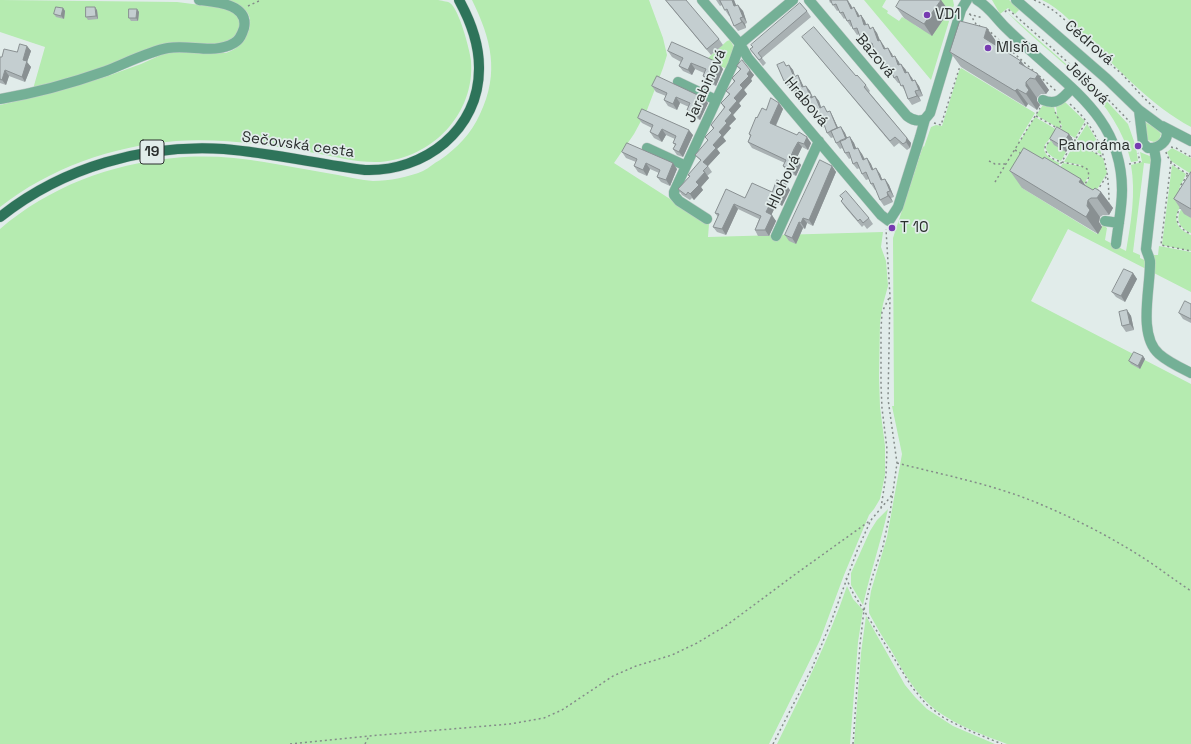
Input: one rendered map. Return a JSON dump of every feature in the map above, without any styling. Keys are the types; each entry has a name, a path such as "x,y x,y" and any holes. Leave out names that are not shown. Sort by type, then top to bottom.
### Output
{"main road":[{"name":"Sečovská cesta","path":"0,217 37,191 73,173 110,160 164,150 202,149 242,151 365,170 382,170 414,162 433,152 456,132 466,117 476,93 479,74 478,56 474,34 458,1"}],"street":[{"path":"0,99 20,96 68,83 168,48 216,49 225,47 235,42 242,35 244,18 239,10 222,3 199,0"},
{"name":"Hrabová","path":"702,0 740,44 748,58 881,215 889,221"},
{"name":"Jarabinová","path":"707,219 679,201 674,195 674,192 738,52 740,44 793,0"},
{"name":"Bazová","path":"809,0 907,116 914,120 928,122"},
{"path":"889,221 898,207 920,137 928,122 967,0"},
{"name":"Jelšová","path":"977,0 992,12 1009,31 1095,111 1112,139 1120,168 1122,191 1116,244"},
{"path":"989,0 992,12"},
{"name":"Cédrová","path":"1016,0 1107,79 1139,110 1160,126 1191,141"},
{"path":"678,82 716,100"},
{"path":"1044,100 1055,102 1063,98 1072,88"},
{"path":"1139,110 1143,142 1148,148 1154,148 1163,143 1167,136 1166,130 1160,126"},
{"name":"Hlohová","path":"776,236 819,140"},
{"path":"648,148 686,166"},
{"path":"1154,148 1156,160 1146,249 1150,260 1146,311 1148,328 1152,345 1158,354 1191,373"},
{"path":"1105,221 1119,223"}],"path":[{"path":"239,10 261,0"},
{"path":"1034,0 1042,3 1069,23 1158,111"},
{"path":"965,9 983,18"},
{"path":"965,9 976,24 986,29 1001,41 1076,109 1097,138 1104,158 1108,174 1109,205 1121,208"},
{"path":"1007,11 1008,9 1100,91 1130,122"},
{"path":"977,30 980,26"},
{"path":"986,29 989,26"},
{"path":"994,40 1001,41"},
{"path":"928,122 941,125 963,59"},
{"path":"1030,76 1033,71"},
{"path":"995,182 1044,100"},
{"path":"1056,114 1061,124 1058,134"},
{"path":"1035,115 1104,158"},
{"path":"1058,168 1086,122"},
{"path":"1056,136 1046,144 1045,149 1048,155 1053,159 1081,165 1088,170 1089,177 1081,190"},
{"path":"1014,150 1023,155"},
{"path":"1166,151 1167,157 1171,162 1191,176"},
{"path":"1131,164 1140,162 1138,154"},
{"path":"989,161 995,164 1006,164"},
{"path":"1171,162 1161,245 1191,251"},
{"path":"1096,193 1108,174"},
{"path":"1180,193 1181,185 1188,174"},
{"path":"1186,204 1179,210 1177,222 1183,230 1191,234"},
{"path":"853,744 860,644 864,610 872,578 883,546 890,513 897,463 888,399 890,296 886,232 889,221"},
{"path":"881,509 886,475 887,449 882,408 881,330 882,312 890,296"},
{"path":"897,463 990,486 1034,502 1113,540 1191,590"},
{"path":"290,744 510,724 544,718 562,710 613,676 636,666 672,655 697,643 727,625 871,520 892,495"},
{"path":"773,744 812,668 831,622 846,578 871,520"},
{"path":"846,578 853,593 912,687 926,704 944,718 1002,744"},
{"path":"365,744 369,736"}],"green space":[{"path":"0,0 177,2 224,8 233,11 240,22 238,35 221,45 193,43 33,89 45,47 0,32"},
{"path":"221,0 438,0 449,2 457,13 460,21 471,61 470,80 466,99 458,115 446,130 433,142 417,152 399,159 380,162 364,162 280,147 246,143 211,140 176,141 129,148 83,161 40,181 19,193 0,207 0,105 105,77 173,51 226,53 241,44 249,29 250,18 248,13 242,7"},
{"path":"472,0 649,0 663,38 667,55 647,110 634,134 614,163 709,224 708,237 883,232 881,247 886,261 888,286 880,322 879,377 880,407 885,446 885,475 880,499 869,515 844,575 820,640 769,744 0,744 0,229 39,201 81,180 104,172 150,161 185,157 242,159 373,181 399,178 423,171 440,160 463,140 480,114 486,99 490,84 491,56 484,28"},
{"path":"864,0 886,0 882,7 888,11 887,13 899,21 902,17 909,21 910,20 918,27 932,35 949,11 938,0 953,0 954,5 931,80"},
{"path":"992,0 1009,0 1020,9 1015,14 1008,8 1000,14"},
{"path":"1042,0 1191,0 1191,127 1177,119 1150,99 1068,19 1055,8"},
{"path":"1007,12 1099,93 1128,124 1136,147 1138,161 1131,162 1124,139 1113,119 1100,101 1069,68"},
{"path":"730,40 734,47 727,69 706,60 727,41"},
{"path":"961,68 1035,113 1019,140 1020,141 1035,117 1059,131 1047,142 1044,149 1050,158 1060,163 1054,172 1022,188 1097,234 1103,225 1107,228 1105,240 1126,251 1133,197 1131,165 1142,162 1140,152 1152,157 1151,164 1144,163 1133,252 1140,255 1140,258 1153,264 1152,255 1158,255 1159,246 1191,252 1191,292 1068,229 1031,301 1191,384 1191,744 1007,744 980,734 962,726 937,711 923,698 906,675 869,613 871,591 887,537 902,454 892,406 894,406 893,238 923,146 924,147 931,127 936,125 942,126"},
{"path":"1065,102 1085,121 1075,138 1061,130 1062,125 1060,124 1060,129 1036,115 1043,105 1054,107 1056,115 1056,106"},
{"path":"1145,122 1157,129 1161,134 1159,140 1154,142 1148,140 1143,123"},
{"path":"1087,124 1096,139 1102,155 1077,140"},
{"path":"1058,135 1066,152 1061,161 1050,155 1046,149 1047,144"},
{"path":"1076,141 1103,158 1107,173 1093,196 1082,189 1090,177 1088,177 1081,189 1056,174 1063,163 1081,165 1064,162"},
{"path":"1172,148 1191,158 1191,174 1171,161 1167,152"},
{"path":"1172,165 1186,174 1179,189 1181,206 1176,220 1179,227 1191,235 1191,251 1162,245"},
{"path":"1183,207 1191,218 1191,233 1183,228 1178,219 1180,211"},
{"path":"888,509 863,605 851,585 851,573 870,531 877,520"},
{"path":"847,586 853,599 863,610 858,642 850,744 777,744 823,647"},
{"path":"866,616 905,685 927,709 953,726 995,744 854,744 861,653"}],"building":[{"path":"666,0 686,0 719,39 707,49"},
{"path":"720,0 732,0 734,6 738,5 743,17 740,18 742,22 734,26 727,9 725,10"},
{"path":"831,0 847,0 851,9 854,7 858,17 861,15 864,25 868,24 870,29 873,27 878,41 880,40 884,49 888,48 892,57 895,56 898,65 901,64 905,73 908,72 912,81 915,80 919,90 915,91 917,96 908,99 903,85 901,86 897,76 894,78 890,68 887,70 884,60 881,61 877,53 875,53 872,43 867,45 863,36 860,37 857,28 853,29 850,20 847,21 843,12 840,13 836,4 833,5"},
{"path":"900,0 941,0 924,24 896,7"},
{"path":"800,3 807,11 758,53 762,58 759,60 750,49 753,47 751,45"},
{"path":"56,7 63,8 61,16 54,14"},
{"path":"86,7 95,7 96,16 86,17"},
{"path":"129,9 137,9 136,18 129,18"},
{"path":"960,21 987,28 984,38 1021,61 1019,63 1038,74 1035,79 1030,78 1026,82 1026,86 1029,90 1026,94 1017,89 1015,91 950,52"},
{"path":"814,27 856,76 857,75 866,85 864,87 907,138 906,142 903,144 895,137 890,141 802,37"},
{"path":"672,42 719,63 712,80 703,76 706,69 691,63 688,70 679,66 683,58 668,51"},
{"path":"20,44 27,46 23,60 27,61 22,77 5,70 2,80 0,79 0,57 2,57 4,49 17,52"},
{"path":"742,60 750,70 747,74 749,76 740,85 743,88 734,98 737,101 729,110 732,113 725,121 727,123 719,132 722,135 713,145 716,148 703,162 708,166 696,182 699,185 690,194 688,192 686,195 678,189 690,176 688,175 701,160 695,155 708,140 705,137 714,128 711,125 725,107 721,103 730,94 726,91 735,81 732,78 741,69 737,66"},
{"path":"784,62 786,66 789,65 794,77 798,75 802,87 806,86 811,98 815,96 820,108 824,106 827,112 830,111 837,128 827,133 823,121 819,123 814,111 810,112 805,100 801,102 797,90 793,91 788,79 784,81 777,65"},
{"path":"657,76 704,98 696,114 687,110 690,103 676,97 673,104 664,100 667,93 652,86"},
{"path":"771,98 779,103 770,123 797,135 799,132 807,137 804,144 798,142 794,149 791,156 797,159 792,170 783,166 786,160 748,142 751,135 749,134 756,117 757,118 762,108 766,110"},
{"path":"642,109 689,130 679,152 673,149 676,144 673,143 676,136 662,129 658,136 650,132 653,125 638,118"},
{"path":"841,127 846,139 836,143 831,131"},
{"path":"1057,127 1069,134 1062,146 1050,139"},
{"path":"850,137 854,149 858,148 863,160 867,158 872,170 876,168 881,180 885,179 890,191 887,192 888,196 880,200 873,183 871,184 866,172 862,174 857,162 853,164 849,152 845,153 840,141"},
{"path":"627,143 673,163 666,180 657,177 660,170 646,163 643,170 634,166 637,159 622,152"},
{"path":"1024,148 1043,159 1044,157 1081,179 1079,182 1093,190 1095,188 1101,192 1097,198 1091,198 1088,200 1087,206 1090,210 1086,217 1010,171"},
{"path":"820,160 832,166 809,220 803,218 801,223 799,222 792,238 785,235"},
{"path":"1191,172 1191,209 1174,199"},
{"path":"777,180 786,184 778,201 773,198 766,212 772,215 765,230 755,230 761,216 734,204 722,229 713,227 719,214 715,213 726,189 745,198 752,183 772,192"},
{"path":"846,191 869,218 863,223 860,219 858,221 841,201 843,199 840,196"},
{"path":"1124,269 1133,273 1121,296 1112,292"},
{"path":"1185,301 1191,304 1191,319 1179,313"},
{"path":"1127,310 1130,324 1122,326 1119,312"},
{"path":"1134,352 1143,356 1138,366 1129,361"}],"place":[{"name":"VD1","path":"927,15"},
{"name":"Mlsňa","path":"988,48"},
{"name":"Panoráma","path":"1138,146"},
{"name":"T 10","path":"892,228"}]}
